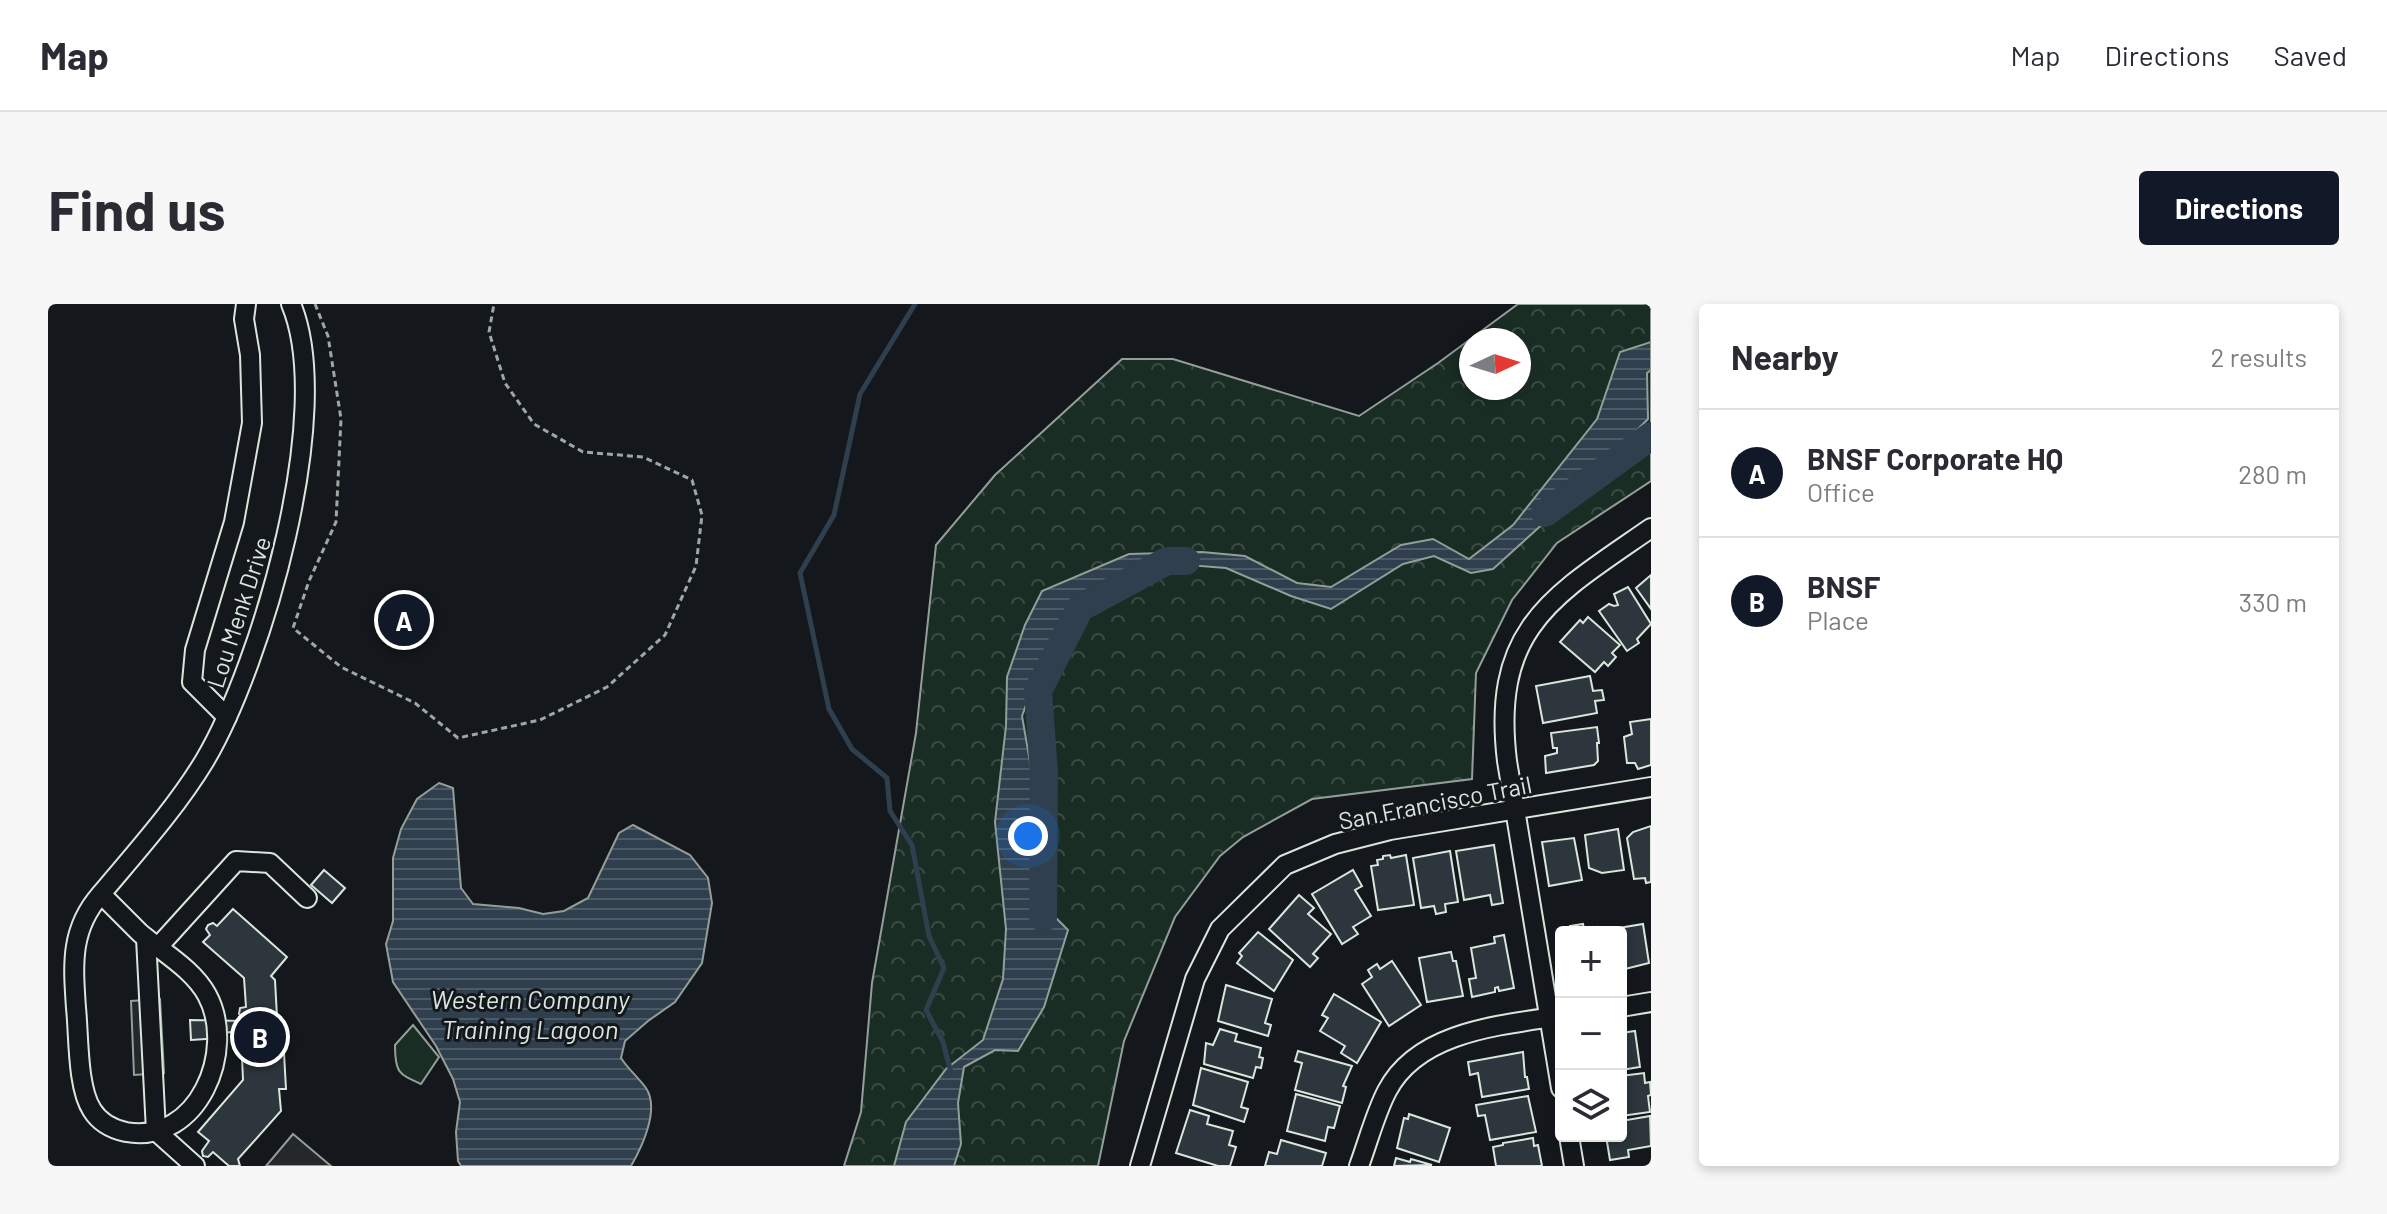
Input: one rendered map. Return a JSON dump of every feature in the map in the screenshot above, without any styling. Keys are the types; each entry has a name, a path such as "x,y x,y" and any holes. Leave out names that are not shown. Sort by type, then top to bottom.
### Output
{"street":[{"path":"227,717 192,682 195,650 234,522 252,423 250,355 244,319 246,304"},
{"name":"Lou Menk Drive","path":"156,1131 137,1134 114,1129 93,1112 87,1101 75,991 75,947 88,909 171,809 205,760 233,705 284,554 296,490 304,418 300,336 291,304"},
{"path":"1359,1166 1387,1090 1415,1055 1462,1034 1555,1017 1514,811 1503,731 1509,676 1524,638 1546,605 1585,572 1651,528"},
{"name":"San Francisco Trail","path":"1140,1166 1195,979 1220,929 1285,865 1335,844 1390,830 1651,787"},
{"path":"195,1166 156,1131 152,942 236,861 270,863 307,898"},
{"path":"101,894 198,983 206,994 217,1030 211,1079 201,1096 177,1123 156,1131"},
{"path":"1627,1006 1651,1002"},
{"path":"1570,1142 1574,1166"}],"path":[{"path":"315,304 328,336 341,419 336,522 309,581 293,628 341,667 415,703 458,738 540,720 567,707 607,687 665,635 696,566 702,515 692,480 643,457 583,452 534,424 505,383 489,332 494,304"}],"green space":[{"path":"1518,304 1651,304 1651,481 1557,543 1512,600 1476,673 1472,779 1312,799 1243,837 1220,856 1175,917 1124,1041 1098,1166 844,1166 861,1112 872,983 916,733 936,545 995,475 1122,359 1173,359 1359,416 1459,348 1459,400 1531,400 1531,328 1485,328"},
{"path":"413,1025 439,1057 421,1084 399,1071 396,1061 395,1045"}],"shaded area":[{"path":"160,999 164,1073 134,1075 131,1001"},
{"path":"293,1134 331,1166 266,1166"}],"water":[{"path":"1651,342 1651,370 1647,373 1648,419 1493,569 1471,573 1434,556 1403,564 1331,609 1291,596 1226,568 1188,565 1124,572 1075,607 1044,656 1022,716 1038,808 1035,834 1048,910 1068,930 1044,1007 1018,1051 995,1050 964,1067 958,1103 961,1144 954,1166 894,1166 906,1122 946,1069 983,1040 1003,979 1006,929 995,822 1006,726 1007,677 1025,625 1042,591 1129,554 1202,552 1245,556 1297,583 1331,587 1401,545 1433,539 1469,559 1513,525 1597,419 1620,352"},
{"name":"Western Company Training Lagoon","path":"439,783 453,788 461,888 473,904 519,908 543,914 564,911 588,898 619,833 633,825 690,855 708,878 712,903 702,963 675,1002 625,1041 621,1058 646,1088 651,1106 644,1139 631,1166 461,1166 458,1161 456,1132 460,1102 453,1079 436,1046 393,982 386,944 393,921 393,858 401,829 417,799"}],"building":[{"path":"1651,575 1651,609 1636,588"},
{"path":"1628,587 1651,624 1637,639 1639,643 1627,651 1599,611 1609,604 1618,605 1614,594"},
{"path":"1588,617 1620,645 1612,653 1616,657 1608,666 1604,662 1595,672 1560,642 1580,620 1583,623"},
{"path":"1590,676 1593,691 1602,690 1604,700 1595,701 1597,713 1543,723 1536,686"},
{"path":"1651,719 1651,765 1638,769 1635,763 1627,763 1624,737 1632,734 1630,722"},
{"path":"1597,727 1598,761 1594,765 1546,773 1545,756 1557,753 1551,733"},
{"path":"1651,826 1651,882 1646,883 1645,878 1634,879 1627,838 1633,832"},
{"path":"1618,829 1624,870 1602,873 1589,868 1585,835"},
{"path":"1574,838 1582,880 1549,886 1542,842"},
{"path":"1494,845 1503,903 1492,905 1490,895 1464,900 1456,851"},
{"path":"1450,851 1458,902 1445,904 1446,912 1436,914 1434,906 1421,908 1413,858"},
{"path":"1390,855 1391,858 1406,855 1414,905 1378,910 1371,866 1378,865 1377,860 1383,859 1383,856"},
{"path":"324,870 345,888 332,903 311,885"},
{"path":"1353,870 1362,886 1355,890 1371,916 1353,927 1358,934 1342,944 1312,894"},
{"path":"1299,895 1314,908 1308,914 1331,934 1313,954 1318,958 1310,967 1269,929"},
{"path":"233,909 287,957 271,976 275,980 279,1054 284,1053 286,1089 279,1089 281,1111 238,1159 240,1166 229,1166 213,1152 208,1157 203,1156 202,1151 209,1141 198,1132 243,1080 241,1036 247,1036 247,1031 220,1033 221,1038 191,1040 190,1020 246,1021 239,1014 240,1008 246,1007 244,978 203,942 210,935 206,929 208,925 213,923 217,926"},
{"path":"1643,924 1649,963 1627,968 1627,927"},
{"path":"1258,932 1293,960 1274,991 1237,963 1242,956 1239,953"},
{"path":"1504,935 1514,988 1499,991 1498,987 1495,992 1472,997 1469,979 1476,978 1471,948 1495,943 1494,937"},
{"path":"1451,952 1453,961 1456,961 1463,996 1427,1002 1419,958"},
{"path":"1392,961 1421,1005 1389,1026 1362,984 1372,977 1368,970 1377,964 1380,969"},
{"path":"1226,985 1272,999 1265,1023 1271,1025 1268,1036 1218,1021"},
{"path":"1334,994 1381,1022 1357,1063 1341,1053 1345,1046 1320,1031 1328,1018 1322,1015"},
{"path":"1220,1029 1237,1034 1235,1041 1261,1048 1261,1068 1256,1067 1253,1078 1204,1064 1206,1043 1213,1045"},
{"path":"1635,1031 1640,1067 1627,1069 1627,1032"},
{"path":"1298,1051 1352,1066 1343,1086 1346,1087 1342,1103 1295,1090 1302,1063 1295,1061"},
{"path":"1523,1052 1529,1089 1482,1097 1478,1073 1470,1075 1468,1062"},
{"path":"1201,1068 1248,1082 1241,1107 1248,1109 1244,1122 1193,1105"},
{"path":"1644,1073 1645,1083 1650,1082 1650,1112 1627,1115 1627,1075"},
{"path":"1296,1094 1340,1106 1334,1128 1328,1127 1325,1141 1287,1131"},
{"path":"1528,1096 1536,1132 1490,1140 1485,1115 1478,1116 1476,1105"},
{"path":"1190,1110 1209,1116 1207,1124 1233,1131 1229,1145 1236,1147 1230,1166 1218,1166 1176,1153"},
{"path":"1409,1114 1450,1128 1439,1162 1397,1148 1404,1118 1408,1119"},
{"path":"1650,1116 1651,1146 1628,1150 1629,1157 1610,1160 1607,1142 1627,1142 1627,1120"},
{"path":"1533,1138 1534,1146 1538,1145 1542,1166 1496,1166 1493,1147"},
{"path":"1281,1140 1326,1153 1322,1166 1265,1166 1269,1152 1277,1154"},
{"path":"1396,1158 1410,1162 1411,1159 1432,1165 1394,1166"}],"waterway":[{"path":"915,304 860,394 834,515 800,573 829,709 852,749 887,778 890,811 912,845 929,936 944,968 926,1010 943,1042 950,1069"},
{"path":"1545,513 1651,436"},
{"path":"1043,918 1044,773 1038,691 1080,608 1167,561 1186,561"}],"place":[{"name":"BNSF Corporate HQ","path":"404,620"},
{"name":"BNSF","path":"260,1037"}]}
